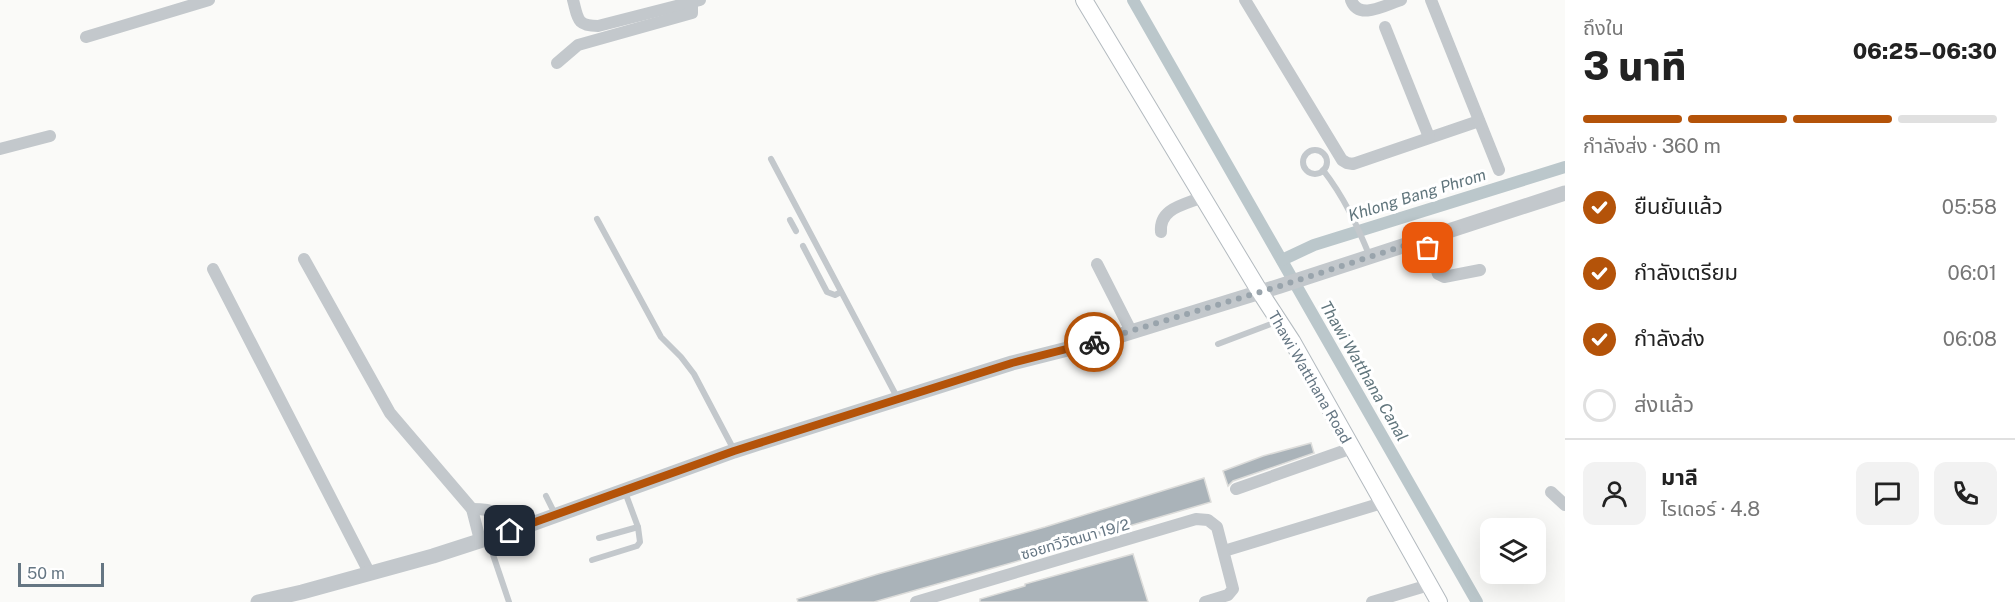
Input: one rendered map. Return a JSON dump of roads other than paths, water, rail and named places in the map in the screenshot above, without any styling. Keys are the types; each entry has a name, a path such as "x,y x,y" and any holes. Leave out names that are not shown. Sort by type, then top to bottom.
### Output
{"main road":[{"name":"Thawi Watthana Road","path":"1084,0 1279,321 1439,602"}],"street":[{"path":"86,37 209,0"},
{"path":"573,0 579,20 588,26 598,26 696,1"},
{"path":"1245,0 1342,160 1347,164 1353,164 1479,121"},
{"path":"1351,0 1353,7 1359,11 1366,11 1401,0"},
{"path":"1431,0 1499,170"},
{"path":"557,63 578,45 692,13 696,1"},
{"path":"1385,27 1429,137"},
{"path":"0,149 50,136"},
{"path":"258,602 370,574 510,531 734,451 1012,363 1131,332 1280,286 1565,193"},
{"path":"1161,232 1163,217 1169,211 1203,197"},
{"path":"1425,239 1438,274 1444,277 1480,270"},
{"path":"304,259 390,413 472,509 484,539"},
{"path":"1097,264 1131,332"},
{"path":"213,269 370,574"},
{"path":"1236,489 1352,448"},
{"path":"1551,492 1565,505"},
{"path":"1224,551 1382,503"},
{"path":"472,509 494,511 502,516 510,531"},
{"name":"ซอยทวีวัฒนา 19/2","path":"916,602 1196,519 1208,520 1216,526 1233,589 1228,595 1205,602"},
{"path":"1372,602 1429,585"}],"lane":[{"path":"771,159 898,400"},
{"path":"1323,170 1342,196 1370,257"},
{"path":"597,219 661,337 694,374 734,451"},
{"path":"790,220 796,231"},
{"path":"804,246 827,292 835,295 841,292"},
{"path":"1218,344 1279,321"},
{"path":"592,560 637,546 641,537 624,490"},
{"path":"546,496 556,515"},
{"path":"599,538 638,527"},
{"path":"484,539 509,602"}],"waterway":[{"name":"Thawi Watthana Canal","path":"1133,0 1477,602"},
{"name":"Khlong Bang Phrom","path":"1282,260 1314,245 1565,167"}]}
